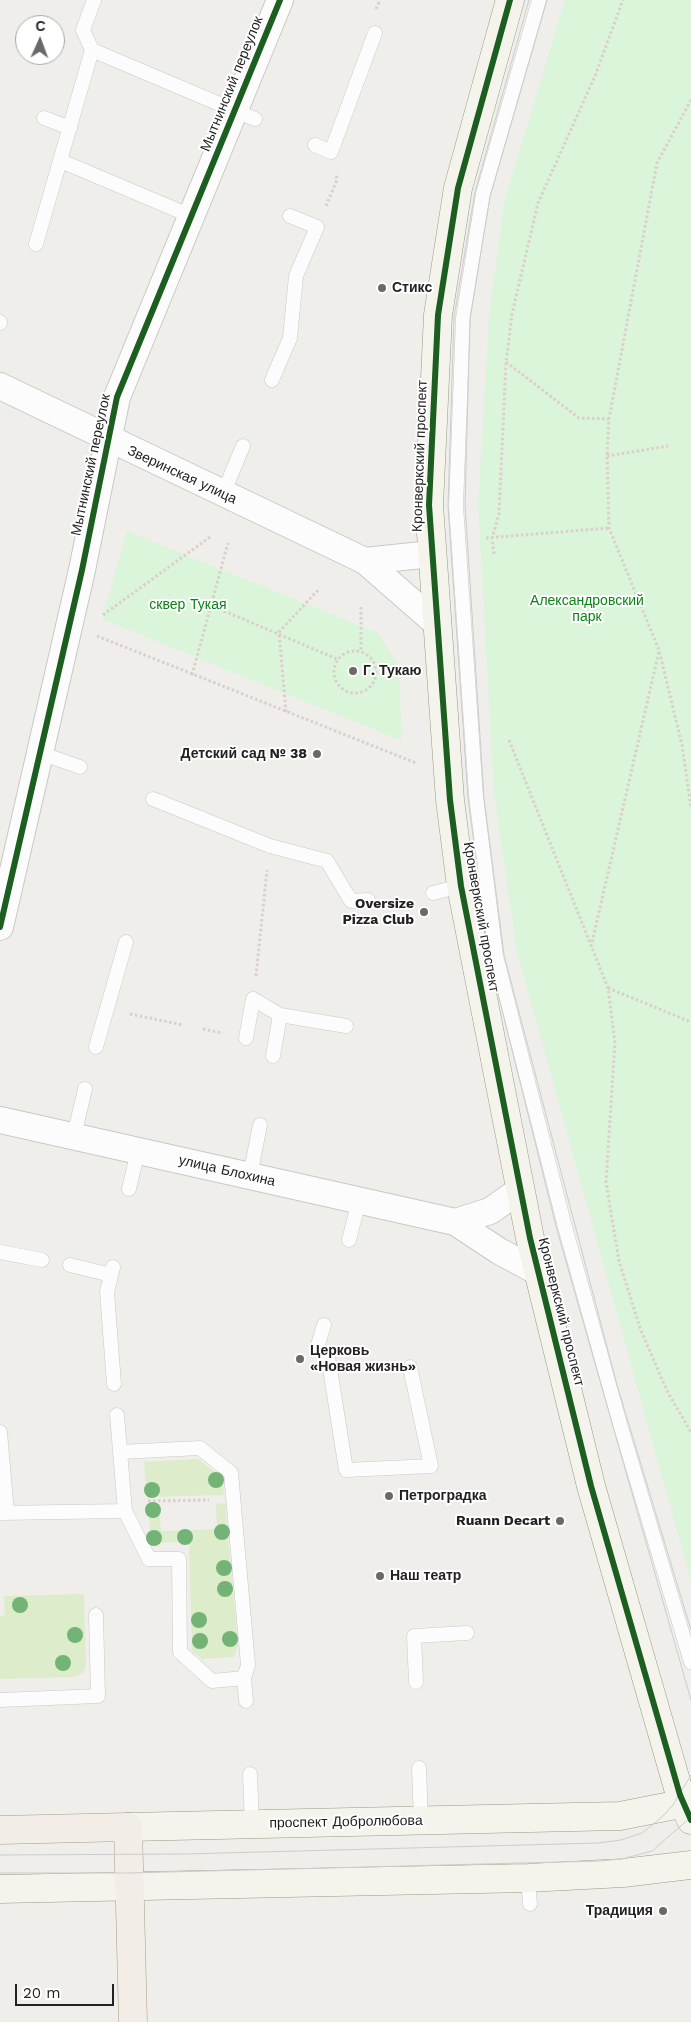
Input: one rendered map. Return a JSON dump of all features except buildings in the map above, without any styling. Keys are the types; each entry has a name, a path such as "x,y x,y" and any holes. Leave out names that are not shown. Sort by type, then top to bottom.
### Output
{"main road":[{"name":"проспект Добролюбова","path":"0,1830 128,1828"},
{"path":"128,1828 133,2022"}],"street":[{"name":"Мытнинский переулок","path":"0,927 40,753 117,397 192,216 245,115 280,0"},
{"name":"Кронверкский проспект","path":"510,0 458,188 438,315 429,505 450,800 461,886 520,1190 538,1272 591,1486 689,1804"},
{"name":"Зверинская улица","path":"0,386 109,440 365,561 436,623"},
{"path":"365,561 431,554"},
{"name":"улица Блохина","path":"0,1120 455,1222 499,1251 538,1272"},
{"name":"улица Блохина","path":"455,1222 490,1211 520,1190"},
{"name":"проспект Добролюбова","path":"128,1828 620,1816 689,1804"},
{"path":"0,1889 130,1887 529,1891 623,1873 691,1864"}],"lane":[{"path":"36,244 92,50 83,30 94,0"},
{"path":"539,0 483,194 463,318 456,506 476,796 496,956 565,1227 620,1424 691,1662"},
{"path":"315,145 331,152 376,33"},
{"path":"92,50 245,115"},
{"path":"44,118 70,128"},
{"path":"61,161 192,216"},
{"path":"272,380 290,338 296,276 317,227 290,216"},
{"path":"223,494 243,446"},
{"path":"40,753 80,767"},
{"path":"153,798 270,846 327,861 351,901 368,900"},
{"path":"433,893 461,886"},
{"path":"96,1047 126,942"},
{"path":"246,1038 254,999 280,1015 346,1026"},
{"path":"274,1056 280,1015"},
{"path":"74,1136 85,1089"},
{"path":"250,1176 260,1125"},
{"path":"129,1189 138,1151"},
{"path":"349,1240 360,1201"},
{"path":"0,1252 42,1260"},
{"path":"70,1265 112,1271 107,1292 114,1384"},
{"path":"324,1325 318,1348 328,1356 346,1470 431,1466 410,1367"},
{"path":"117,1415 125,1511 149,1560 180,1560 180,1652 212,1681 244,1678"},
{"path":"0,1432 4,1513 125,1511"},
{"path":"120,1452 200,1448 231,1473 248,1665 244,1678 246,1700"},
{"path":"0,1700 98,1696 96,1615"},
{"path":"416,1682 414,1636 467,1633"},
{"path":"419,1768 421,1821"},
{"path":"250,1774 252,1825"}],"path":[{"path":"494,554 492,538 499,514 506,362 512,314 538,203 595,76 623,0"},
{"path":"691,100 657,163 609,419 607,456 608,528 659,650 682,745 691,808"},
{"path":"317,227 337,180 331,152"},
{"path":"506,362 579,418 609,419"},
{"path":"607,456 668,446"},
{"path":"486,538 608,528"},
{"path":"97,620 210,537"},
{"path":"192,675 228,544"},
{"path":"286,712 279,632 320,588"},
{"path":"210,605 279,632 337,659"},
{"path":"361,607 361,651"},
{"path":"93,635 419,764"},
{"path":"591,947 659,650"},
{"path":"348,651 361,651 373,660 376,678 369,688 358,693 341,689 333,673 337,659 348,651"},
{"path":"509,740 608,988 615,1042 606,1182 619,1261 640,1328 667,1391 691,1432"},
{"path":"254,999 270,846"},
{"path":"608,988 691,1022"},
{"path":"107,1009 183,1025"},
{"path":"125,1511 140,1502 233,1499"}],"green space":[{"name":"Александровский парк","path":"565,0 691,0 691,1582 517,952 494,794 478,506 489,318 504,202"},
{"name":"сквер Тукая","path":"127,531 378,633 399,666 402,741 102,619"},
{"path":"198,1459 222,1478 224,1495 147,1497 144,1462"},
{"path":"225,1503 238,1645 234,1657 202,1659 192,1651 189,1542 151,1543 148,1506 159,1505 161,1531 217,1529 216,1504"},
{"path":"84,1594 86,1664 84,1672 74,1677 0,1679 0,1616 5,1615 4,1596"}],"tram line":[{"path":"529,0 475,192 454,317 448,506 468,798 489,958 557,1230 691,1700"},
{"path":"547,0 490,197 470,318 465,505 484,798 504,955 617,1385 691,1630"},
{"path":"0,1855 185,1854 598,1843 621,1840 642,1833 661,1818 673,1805 691,1775"},
{"path":"0,1873 129,1873 600,1861 622,1859 652,1851 691,1817"}],"cycle path":[{"path":"0,927 82,570 117,397 280,0"},
{"path":"510,0 458,188 438,315 429,505 450,800 461,886 530,1238 591,1486 680,1795 691,1820"}],"place":[{"name":"Стикс","path":"382,288"},
{"name":"Г. Тукаю","path":"353,671"},
{"name":"Детский сад № 38","path":"317,754"},
{"name":"Oversize Pizza Club","path":"424,912"},
{"name":"Церковь «Новая жизнь»","path":"300,1359"},
{"name":"Петроградка","path":"389,1496"},
{"name":"Ruann Decart","path":"560,1521"},
{"name":"Наш театр","path":"380,1576"},
{"name":"Традиция","path":"663,1911"}]}
